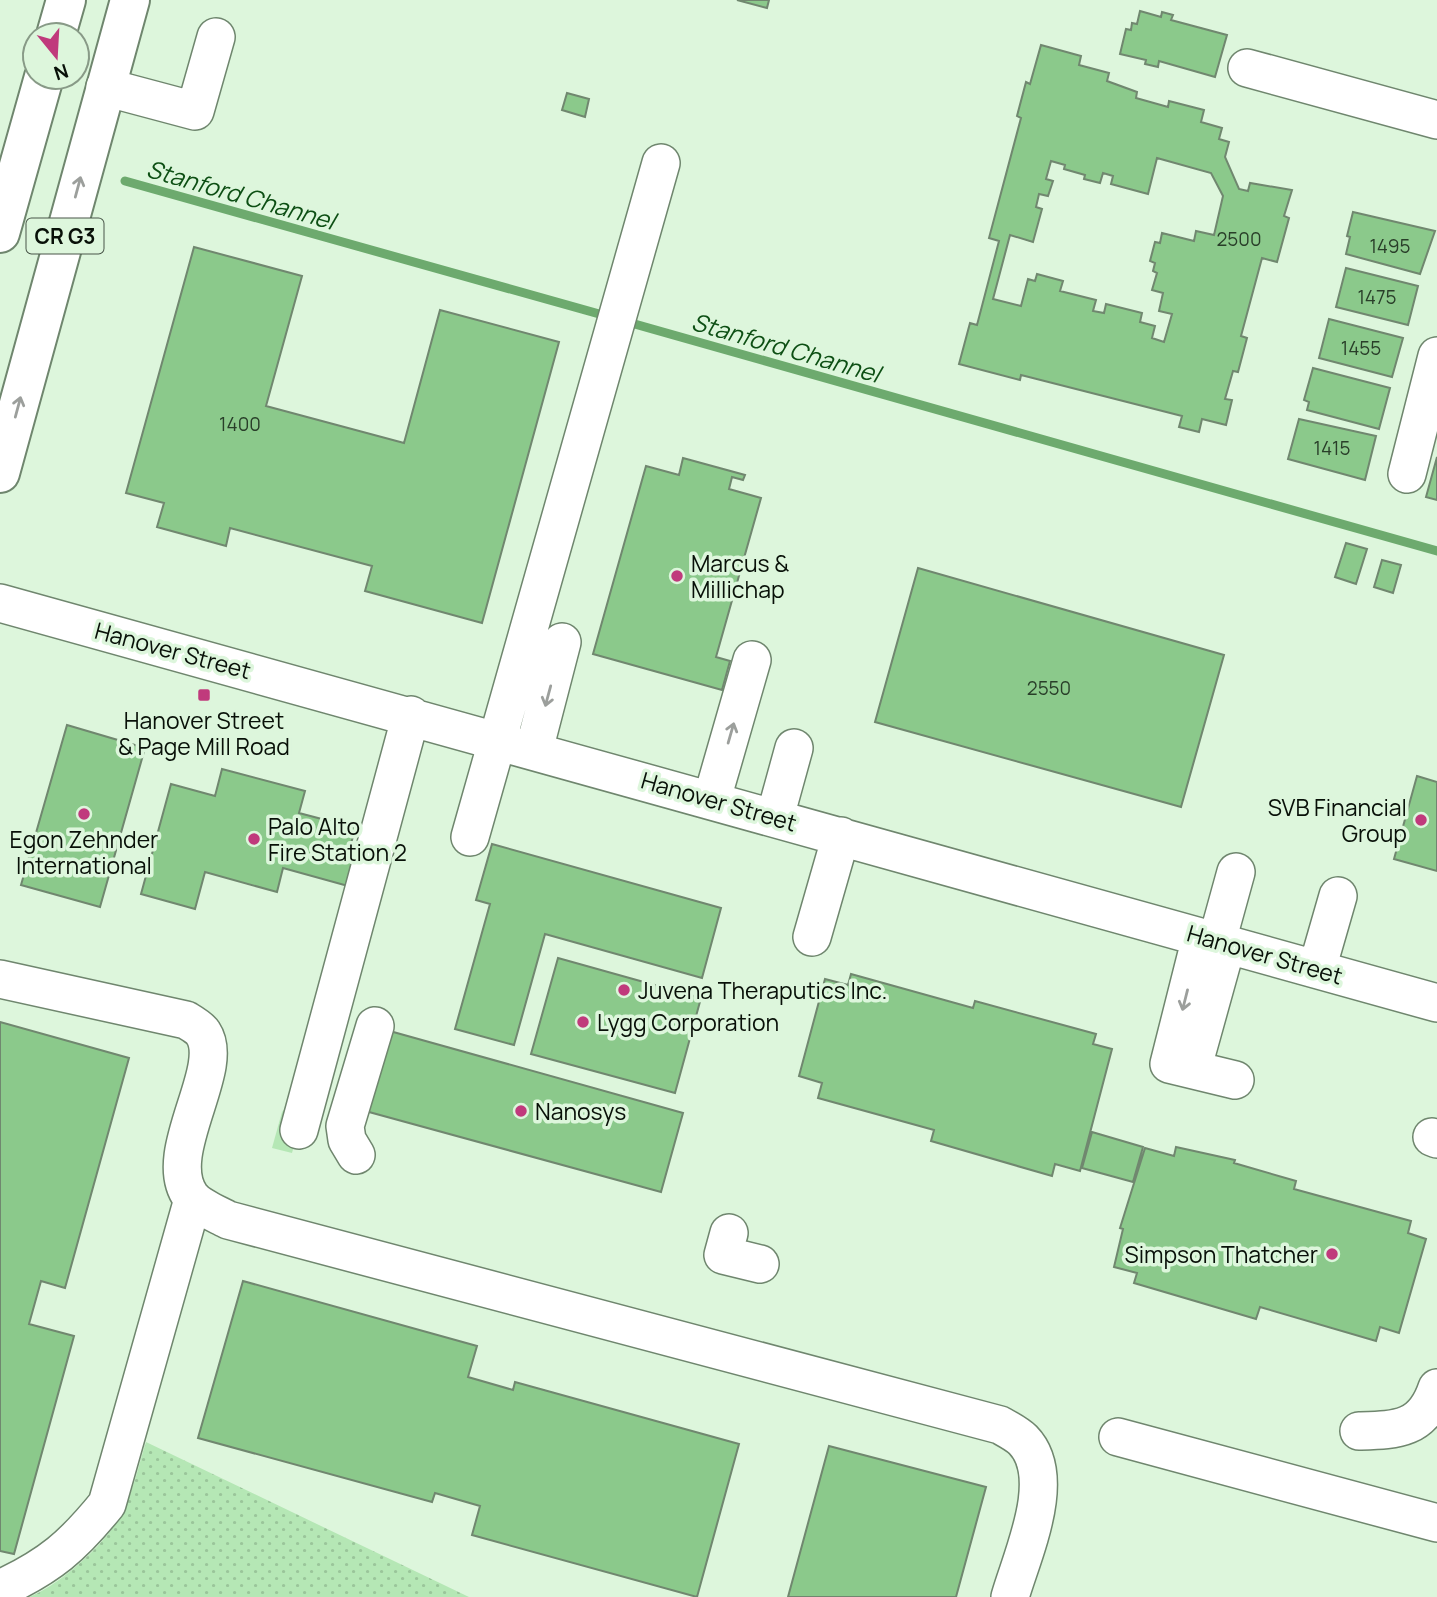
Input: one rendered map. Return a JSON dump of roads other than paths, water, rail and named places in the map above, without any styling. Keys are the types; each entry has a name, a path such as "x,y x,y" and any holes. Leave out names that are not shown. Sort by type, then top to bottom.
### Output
{"main road":[{"path":"60,21 66,0"},
{"name":"CR G3","path":"0,473 130,0"},
{"name":"CR G3","path":"0,233 40,91"}],"street":[{"path":"105,87 195,111 216,37"},
{"path":"1247,68 1437,120"},
{"path":"470,837 661,163"},
{"path":"1407,474 1437,356"},
{"name":"Hanover Street","path":"0,603 498,739 1437,1003"},
{"path":"534,750 562,642"},
{"path":"712,799 752,660"},
{"path":"299,1130 411,715"},
{"path":"775,817 794,748"},
{"path":"813,937 841,836"},
{"path":"1235,1080 1181,1067 1236,872"},
{"path":"1317,969 1338,896"},
{"path":"0,979 186,1020 204,1034 208,1057 184,1152 181,1179 192,1199 228,1220 1000,1424 1023,1440 1034,1458 1039,1475 1039,1496 1010,1597"},
{"path":"356,1155 347,1140 345,1126 374,1026"},
{"path":"0,1589 39,1572 80,1538 107,1504 192,1199"},
{"path":"729,1233 723,1255 760,1264"},
{"path":"1359,1431 1398,1430 1421,1418 1437,1388"},
{"path":"1118,1437 1437,1523"}],"waterway":[{"name":"Stanford Channel","path":"125,181 610,317"},
{"name":"Stanford Channel","path":"624,321 1437,551"}],"place":[{"name":"Marcus & Millichap","path":"677,576"},
{"name":"Hanover Street & Page Mill Road","path":"204,695"},
{"name":"Egon Zehnder International","path":"84,814"},
{"name":"SVB Financial Group","path":"1421,820"},
{"name":"Palo Alto Fire Station 2","path":"254,839"},
{"name":"Juvena Theraputics Inc.","path":"624,990"},
{"name":"Lygg Corporation","path":"583,1022"},
{"name":"Nanosys","path":"521,1111"},
{"name":"Simpson Thatcher","path":"1332,1254"}]}
